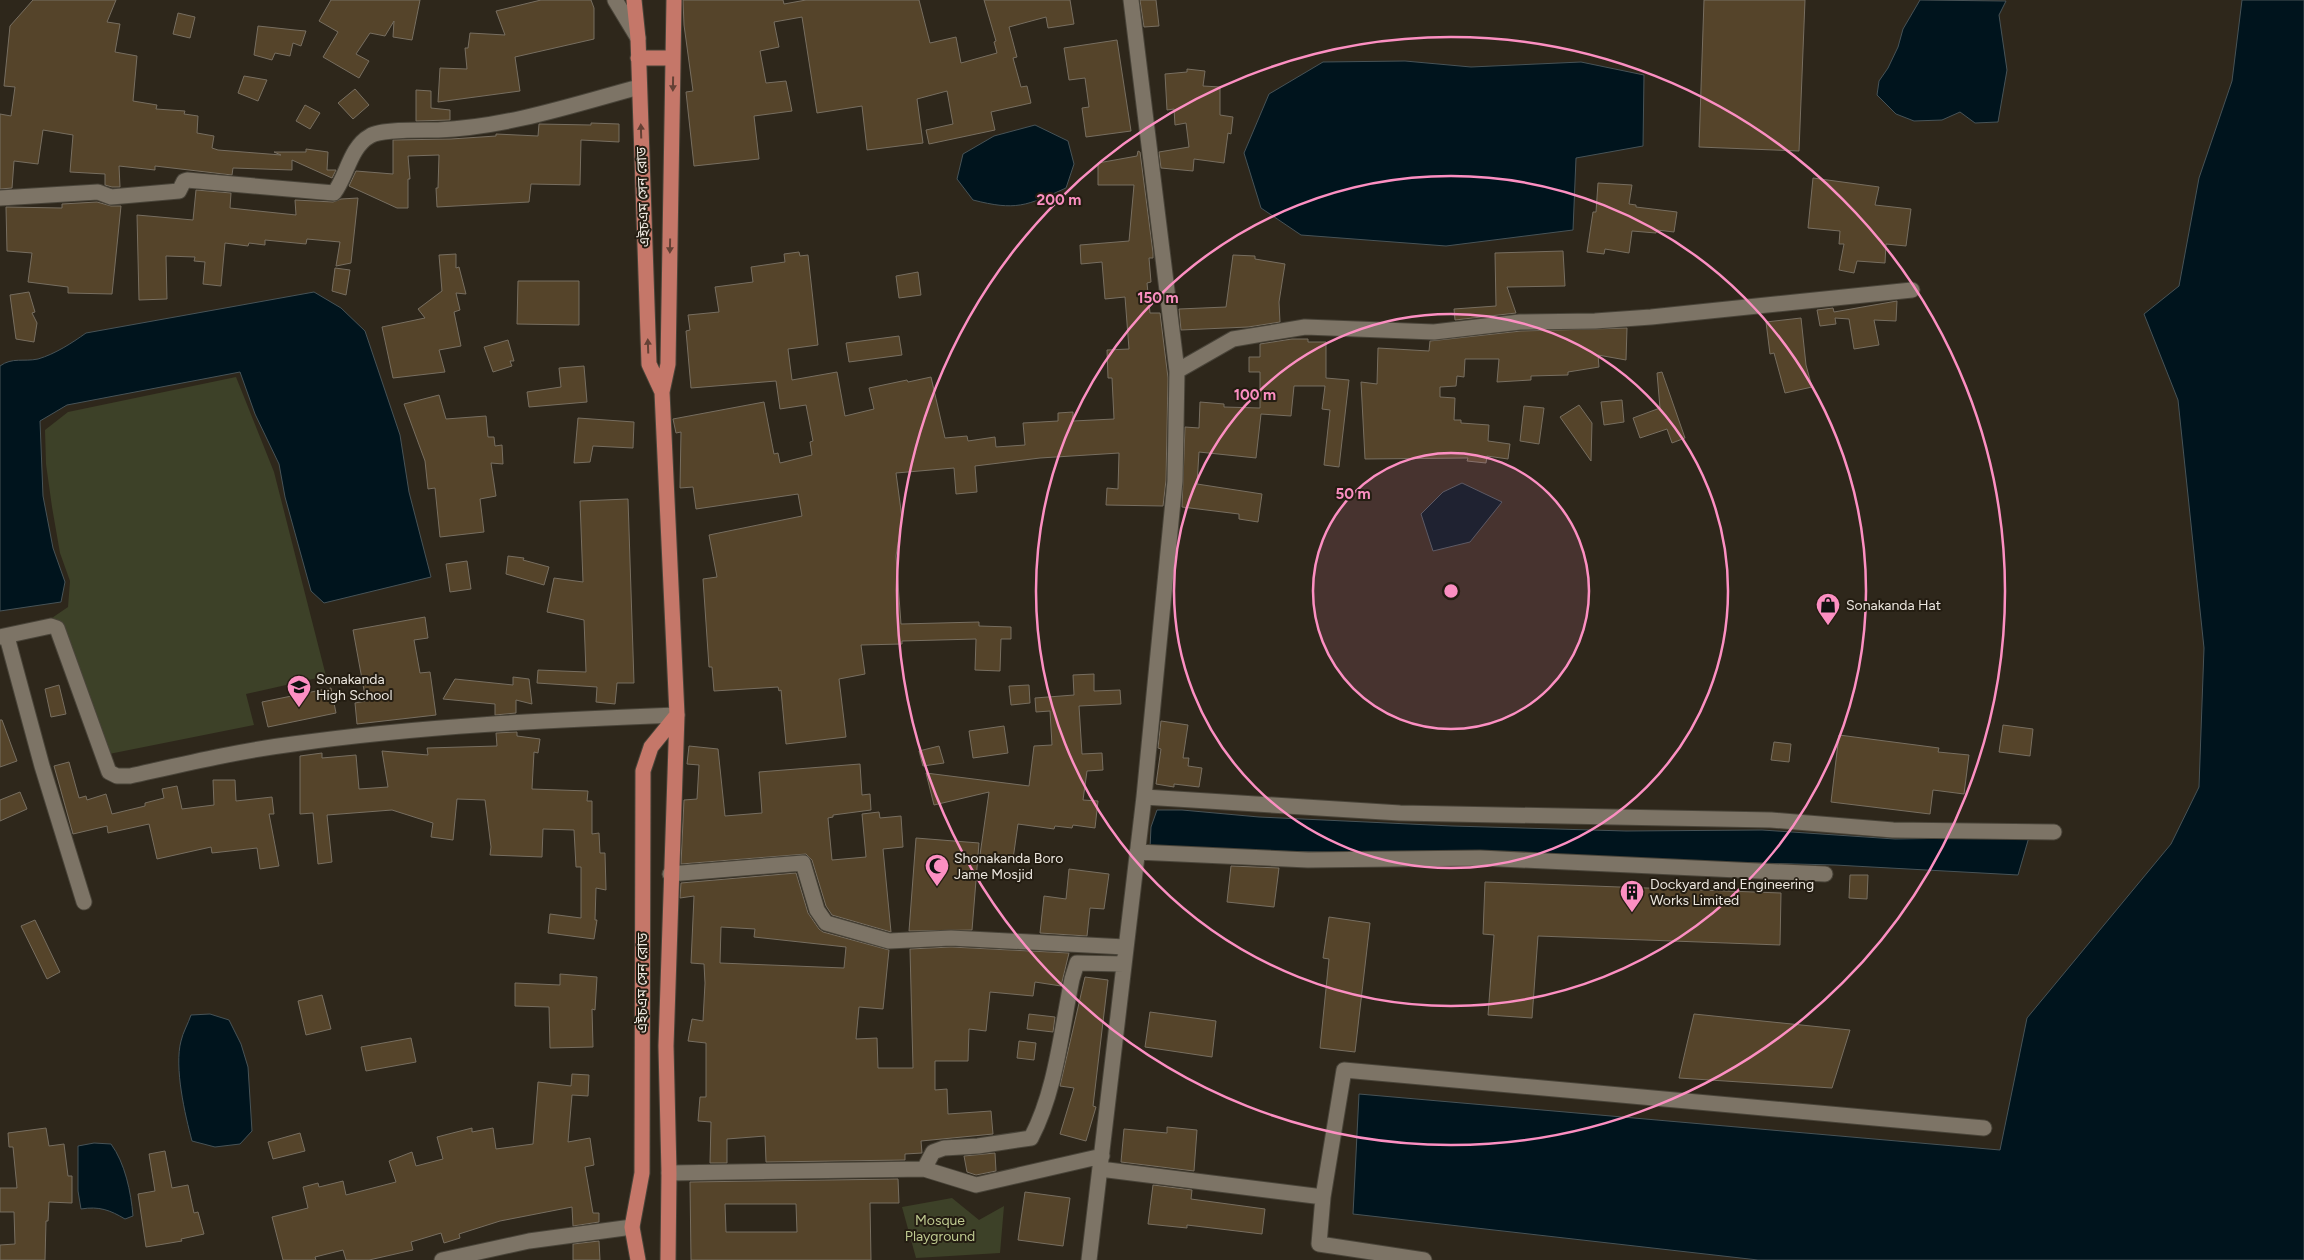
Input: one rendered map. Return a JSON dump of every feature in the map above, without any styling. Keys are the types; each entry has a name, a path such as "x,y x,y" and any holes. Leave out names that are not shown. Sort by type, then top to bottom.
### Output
{"main road":[{"name":"এইচএম সেন রোড","path":"634,0 638,38 649,364 662,392"},
{"name":"এইচএম সেন রোড","path":"668,1260 670,1173 666,1046 670,874 677,715 662,392 668,364 674,0"},
{"path":"638,58 673,58"},
{"name":"এইচএম সেন রোড","path":"638,1260 632,1227 642,1172 643,771 651,747 677,715"}],"street":[{"path":"616,0 638,38"},
{"path":"1090,1260 1144,797 1175,481 1177,371 1131,0"},
{"path":"0,198 98,192 109,197 130,197 179,191 184,181 187,180 334,193 360,144 378,133 462,129 502,122 545,114 639,87"},
{"path":"1177,371 1233,339 1305,327 1434,332 1520,322 1595,321 1652,317 1912,290"},
{"path":"84,902 3,637 51,626 57,628 109,772 117,776 130,776 292,744 466,724 567,718 677,715"},
{"path":"1144,797 1400,813 1771,820 1894,830 2054,832"},
{"path":"1137,852 1308,860 1480,858 1825,874"},
{"path":"670,874 803,863 817,910 823,920 833,925 879,939 889,941 960,939 1125,947"},
{"path":"924,1169 933,1152 944,1148 978,1146 1032,1138 1041,1118 1050,1087 1072,979 1078,963 1124,964"},
{"path":"1424,1260 1319,1244 1324,1197 1344,1070 1984,1128"},
{"path":"670,1173 924,1169 976,1185 1101,1163 1324,1197"},
{"path":"442,1260 530,1241 632,1227"}],"green space":[{"path":"236,377 274,472 326,676 246,694 254,725 99,756 49,620 68,607 70,581 60,553 52,507 46,464 45,430 68,412"},
{"name":"Mosque Playground","path":"952,1198 979,1220 1004,1206 1000,1253 916,1258 902,1207"}],"water":[{"path":"1920,0 2006,1 1999,15 2007,70 1998,122 1975,123 1960,112 1942,120 1914,121 1896,114 1877,95 1879,81 1888,68 1898,47 1903,29"},
{"path":"2242,0 2304,0 2304,1260 1758,1260 1353,1214 1359,1094 2000,1150 2027,1018 2171,844 2199,787 2204,648 2178,400 2144,314 2179,286 2199,178 2232,81"},
{"path":"1405,61 1471,67 1581,62 1644,75 1643,146 1576,158 1573,230 1446,246 1301,235 1261,208 1244,153 1269,94 1323,62"},
{"path":"1035,125 1068,141 1074,164 1066,188 1021,205 1000,205 973,200 957,179 963,154 994,136"},
{"path":"314,292 341,308 365,331 400,435 409,492 431,577 324,603 311,591 285,497 279,464 255,414 240,372 67,405 40,421 43,496 53,548 65,582 61,602 0,611 0,366 18,360 33,360 44,357 63,348 86,333"},
{"path":"1462,483 1502,502 1470,542 1433,551 1421,514 1443,492"},
{"path":"1157,810 1452,826 1626,831 1762,830 1895,839 2029,837 2018,875 1835,865 1150,848 1151,827"},
{"path":"210,1014 229,1020 241,1044 248,1067 252,1131 240,1144 215,1147 192,1141 186,1118 179,1064 181,1041 191,1015"},
{"path":"94,1143 111,1144 116,1152 126,1178 133,1216 125,1219 104,1210 93,1208 81,1209 78,1191 78,1146"}],"building":[{"path":"33,0 116,0 107,22 120,24 115,52 137,56 133,101 157,105 156,109 185,111 184,114 198,116 197,133 214,136 212,148 218,150 281,155 274,152 306,152 306,149 328,152 327,170 336,170 332,178 292,160 292,170 233,168 232,175 155,166 155,170 119,166 120,187 112,187 105,185 105,174 70,172 73,135 43,130 38,164 14,161 12,188 0,189 0,114 11,116 15,87 4,86 10,26"},
{"path":"331,0 420,0 412,40 393,37 394,21 385,36 370,33 356,54 369,61 359,78 323,57 338,32 319,21"},
{"path":"541,0 591,0 594,8 594,39 515,57 520,91 438,102 440,68 467,69 465,48 468,48 470,33 505,35 496,11"},
{"path":"683,0 783,0 784,4 806,0 919,0 930,43 956,37 961,63 997,53 994,42 996,41 984,0 1070,0 1074,24 1048,28 1046,17 1009,27 1017,57 1013,58 1021,87 1027,86 1031,103 991,112 995,130 929,144 926,130 953,124 947,91 917,99 923,143 867,150 862,106 817,113 802,17 774,22 779,47 760,51 766,83 786,81 792,111 754,116 759,159 694,166 686,92 693,91 684,25"},
{"path":"1140,0 1156,0 1159,26 1144,27"},
{"path":"1704,0 1805,0 1799,151 1699,147"},
{"path":"178,13 195,17 190,38 173,34"},
{"path":"258,26 306,31 301,46 293,43 290,56 275,53 272,60 254,55"},
{"path":"1117,40 1131,131 1086,137 1082,108 1089,107 1085,78 1069,80 1064,48"},
{"path":"1187,69 1205,71 1203,86 1220,87 1220,115 1233,117 1231,134 1228,133 1224,163 1194,159 1193,171 1161,168 1159,152 1189,147 1186,123 1175,125 1174,109 1167,110 1165,74 1187,72"},
{"path":"244,76 267,80 258,101 238,93"},
{"path":"355,89 369,105 353,119 338,103"},
{"path":"416,90 431,91 431,108 450,110 450,120 416,121"},
{"path":"305,105 320,113 310,129 296,121"},
{"path":"591,123 619,124 619,142 581,140 580,185 531,184 529,202 437,207 436,188 438,188 439,155 408,156 410,179 408,179 408,208 397,208 349,186 356,171 393,174 393,140 451,139 496,136 496,134 538,136 539,124 591,125"},
{"path":"1138,151 1140,152 1153,253 1153,258 1149,258 1151,282 1147,283 1150,313 1160,313 1168,378 1166,480 1163,506 1106,505 1107,488 1118,489 1119,453 1040,458 975,466 977,492 956,494 954,468 896,473 902,518 896,556 901,624 979,622 979,626 1011,627 1011,639 1001,639 1000,671 975,670 976,639 902,641 902,644 861,645 865,674 839,679 846,737 786,744 781,690 779,691 778,687 714,691 712,667 709,667 703,579 717,577 709,535 802,516 798,494 696,509 693,487 680,488 681,432 676,433 673,419 764,402 774,454 778,453 780,463 812,455 810,442 813,441 806,405 780,409 776,381 691,388 686,331 690,330 688,315 719,312 715,287 753,282 751,267 785,262 784,254 799,252 800,256 808,255 818,345 788,349 792,380 837,372 845,416 874,409 869,388 931,377 945,438 967,436 968,441 995,437 996,447 1025,445 1023,423 1058,421 1058,413 1073,412 1073,421 1114,419 1112,378 1108,378 1107,350 1129,349 1125,297 1105,299 1102,262 1081,264 1080,245 1129,241 1134,185 1098,185 1098,163 1137,156"},
{"path":"1813,178 1879,187 1875,205 1911,209 1906,246 1886,244 1885,263 1857,261 1854,273 1839,270 1844,244 1839,244 1840,231 1808,228"},
{"path":"1598,183 1632,185 1629,204 1636,205 1636,207 1677,212 1674,232 1657,230 1656,233 1632,231 1629,253 1605,249 1604,254 1587,252 1593,212 1596,212"},
{"path":"196,190 231,193 230,208 296,215 295,200 333,202 341,199 358,198 351,263 336,266 340,242 307,239 306,244 265,240 265,245 249,243 248,246 225,243 221,286 203,284 205,262 194,261 195,257 166,256 167,299 139,300 137,215 193,220"},
{"path":"97,202 111,206 121,206 112,294 68,293 68,287 28,282 32,253 7,251 6,207 62,208 62,204"},
{"path":"1563,251 1565,286 1507,287 1516,313 1455,320 1454,309 1496,306 1495,253"},
{"path":"456,254 456,268 459,267 466,294 456,293 460,310 454,312 461,346 439,350 445,372 393,378 382,327 425,318 418,309 442,291 439,255"},
{"path":"1233,255 1255,256 1255,259 1285,264 1279,302 1280,322 1248,327 1181,330 1179,309 1226,307"},
{"path":"335,268 350,270 346,295 332,291"},
{"path":"918,272 921,295 899,298 896,276"},
{"path":"518,281 579,281 579,325 517,324"},
{"path":"29,292 35,312 32,313 37,323 34,342 16,339 10,295"},
{"path":"1897,301 1896,321 1874,320 1879,345 1854,349 1849,319 1835,318 1836,324 1820,326 1817,310 1833,308 1834,312"},
{"path":"1801,318 1806,365 1812,387 1785,393 1774,353 1770,354 1766,322"},
{"path":"1627,328 1626,360 1598,355 1599,367 1568,372 1568,375 1531,376 1531,380 1497,382 1499,359 1465,359 1464,377 1457,376 1456,386 1440,387 1440,397 1455,398 1454,420 1461,420 1461,423 1489,425 1488,441 1510,444 1508,459 1487,456 1486,463 1467,461 1468,458 1365,459 1361,382 1377,384 1378,348 1429,351 1430,341 1521,331"},
{"path":"899,336 902,355 849,362 846,343"},
{"path":"1292,339 1308,339 1308,342 1326,342 1326,378 1349,380 1339,467 1324,465 1330,410 1322,409 1325,386 1294,386 1291,416 1261,414 1256,458 1199,452 1197,484 1262,494 1258,522 1239,519 1239,514 1182,507 1185,427 1199,428 1200,402 1224,404 1224,407 1260,408 1260,372 1249,372 1249,357 1260,357 1260,344"},
{"path":"508,340 514,361 510,361 512,366 493,372 484,347"},
{"path":"584,366 587,402 529,407 527,392 561,387 559,368"},
{"path":"1662,372 1685,438 1672,443 1667,429 1640,438 1633,418 1660,408 1657,373"},
{"path":"439,395 446,419 486,416 488,437 494,437 495,446 502,445 503,464 491,463 496,496 480,499 484,532 440,537 435,488 428,489 425,461 404,404"},
{"path":"1622,400 1624,422 1604,425 1601,402"},
{"path":"1579,405 1592,423 1591,461 1560,417"},
{"path":"1524,406 1544,408 1539,444 1520,441"},
{"path":"578,418 634,422 633,448 593,446 590,462 574,463"},
{"path":"628,499 634,683 617,683 615,704 596,702 597,687 537,683 538,670 586,672 584,620 547,612 554,578 583,582 580,501"},
{"path":"508,556 524,558 523,560 549,567 544,585 506,574"},
{"path":"467,561 471,589 450,592 446,564"},
{"path":"425,617 428,638 414,640 420,673 430,672 436,715 357,724 355,703 366,701 353,630"},
{"path":"1094,674 1094,691 1120,690 1121,704 1079,706 1082,754 1102,753 1103,770 1087,771 1083,800 1098,801 1095,828 1073,825 1072,828 1055,826 1054,829 1018,824 1013,859 980,855 989,792 934,805 926,773 1029,786 1034,746 1052,745 1050,711 1036,712 1035,698 1074,695 1073,675"},
{"path":"513,677 529,679 532,704 516,700 516,713 495,715 495,704 443,699 455,679 513,685"},
{"path":"59,685 66,714 51,717 45,689"},
{"path":"1029,685 1030,703 1011,705 1009,686"},
{"path":"331,688 336,713 268,727 262,702"},
{"path":"0,720 2,720 17,761 0,767"},
{"path":"1161,721 1188,725 1183,758 1189,758 1188,766 1202,768 1199,787 1174,784 1174,787 1156,784 1161,749 1158,748"},
{"path":"2003,725 2033,729 2030,756 1999,752"},
{"path":"1004,726 1008,753 973,758 969,731"},
{"path":"517,732 517,736 540,739 538,753 534,752 532,789 588,791 587,801 592,801 592,834 599,833 600,853 605,853 606,890 596,888 595,920 597,920 594,939 548,933 550,914 581,918 581,867 576,867 574,830 543,829 542,857 490,855 491,847 485,800 457,799 453,840 431,837 433,823 392,810 327,815 332,862 318,864 313,813 300,814 300,756 322,753 322,758 356,755 359,789 388,787 382,751 428,755 427,748 497,746 496,733"},
{"path":"1839,735 1939,748 1938,752 1969,755 1964,794 1933,790 1930,814 1831,802"},
{"path":"1774,742 1791,744 1789,762 1771,760"},
{"path":"689,746 718,749 725,816 762,813 759,772 860,764 862,795 870,794 871,810 833,815 833,817 828,818 832,860 866,857 862,814 879,812 880,818 901,816 903,847 883,849 891,932 832,915 826,906 812,860 806,854 681,864 684,800 697,799 699,765 687,764"},
{"path":"939,746 944,763 923,766 919,751"},
{"path":"69,762 79,798 86,796 87,800 106,794 112,814 145,806 145,803 164,798 162,789 177,786 182,809 214,805 213,780 235,780 236,801 272,797 274,814 269,814 279,866 260,869 257,848 212,853 211,847 157,859 149,824 108,833 107,826 73,834 54,766"},
{"path":"20,792 27,809 0,821 0,800"},
{"path":"916,838 979,843 972,930 909,931"},
{"path":"1231,866 1279,868 1274,907 1227,902"},
{"path":"1069,869 1109,874 1104,909 1090,908 1087,936 1040,933 1044,896 1066,899"},
{"path":"796,873 808,913 819,929 823,932 889,950 883,1009 859,1007 856,1039 877,1038 878,1068 913,1068 910,949 951,947 1069,953 1061,986 1035,982 1033,996 990,992 986,1031 969,1029 968,1061 935,1061 935,1090 947,1089 948,1114 991,1111 993,1134 921,1141 922,1153 905,1154 905,1160 766,1162 765,1136 727,1139 727,1163 710,1163 711,1122 698,1121 700,1097 706,1097 706,1043 688,1041 692,1019 703,1021 704,964 691,963 694,896 680,898 681,883","holes":["721,927 755,929 754,937 846,947 844,968 720,963"]},
{"path":"1850,875 1868,875 1867,899 1849,898"},
{"name":"Dockyard and Engineering Works Limited","path":"1485,882 1781,893 1780,945 1538,936 1532,1018 1488,1015 1494,935 1483,934"},
{"path":"1329,917 1370,923 1355,1052 1320,1048 1329,959 1323,958"},
{"path":"35,920 60,972 47,979 21,926"},
{"path":"560,974 597,977 595,1010 592,1009 593,1047 550,1048 549,1007 515,1006 515,983 560,985"},
{"path":"1085,977 1108,980 1093,1106 1096,1107 1086,1141 1060,1134 1074,1088 1060,1086"},
{"path":"322,995 331,1029 306,1035 298,1001"},
{"path":"1150,1012 1216,1021 1212,1057 1145,1047"},
{"path":"1029,1014 1055,1017 1053,1032 1027,1029"},
{"path":"1694,1014 1850,1030 1832,1088 1679,1078"},
{"path":"411,1038 416,1062 366,1071 361,1047"},
{"path":"1019,1041 1036,1043 1034,1060 1017,1058"},
{"path":"572,1074 589,1075 588,1096 572,1095 568,1142 590,1138 594,1165 585,1167 593,1213 599,1213 599,1222 573,1226 572,1207 500,1221 459,1234 460,1238 444,1243 441,1233 411,1242 413,1250 369,1260 346,1260 343,1250 315,1257 316,1260 283,1260 272,1217 308,1208 303,1187 318,1183 319,1187 343,1181 346,1195 396,1182 389,1161 412,1152 416,1166 443,1159 437,1137 472,1128 472,1132 493,1128 496,1149 533,1144 538,1082 571,1086"},
{"path":"1167,1127 1197,1130 1194,1171 1121,1162 1124,1129 1167,1133"},
{"path":"46,1128 49,1146 64,1144 68,1176 72,1176 72,1203 49,1202 48,1221 46,1221 45,1260 0,1260 0,1245 15,1244 14,1212 0,1212 0,1188 17,1188 13,1147 9,1147 8,1133"},
{"path":"300,1133 305,1151 273,1159 268,1142"},
{"path":"165,1151 172,1188 188,1185 194,1213 198,1212 204,1234 181,1239 182,1241 146,1247 138,1194 155,1191 149,1154"},
{"path":"995,1153 996,1171 976,1175 967,1172 964,1156"},
{"path":"898,1179 899,1203 870,1203 871,1260 691,1260 690,1182","holes":["725,1204 796,1204 797,1232 726,1232"]},
{"path":"1153,1185 1192,1190 1191,1199 1265,1209 1262,1234 1187,1225 1187,1228 1148,1224"},
{"path":"1025,1192 1070,1198 1063,1246 1018,1240"},
{"path":"599,1241 600,1260 573,1260 573,1244"}],"place":[{"name":"Sonakanda Hat","path":"1828,626"},
{"name":"Sonakanda High School","path":"299,708"},
{"name":"Shonakanda Boro Jame Mosjid","path":"937,887"},
{"name":"Dockyard and Engineering Works Limited","path":"1632,913"}]}
